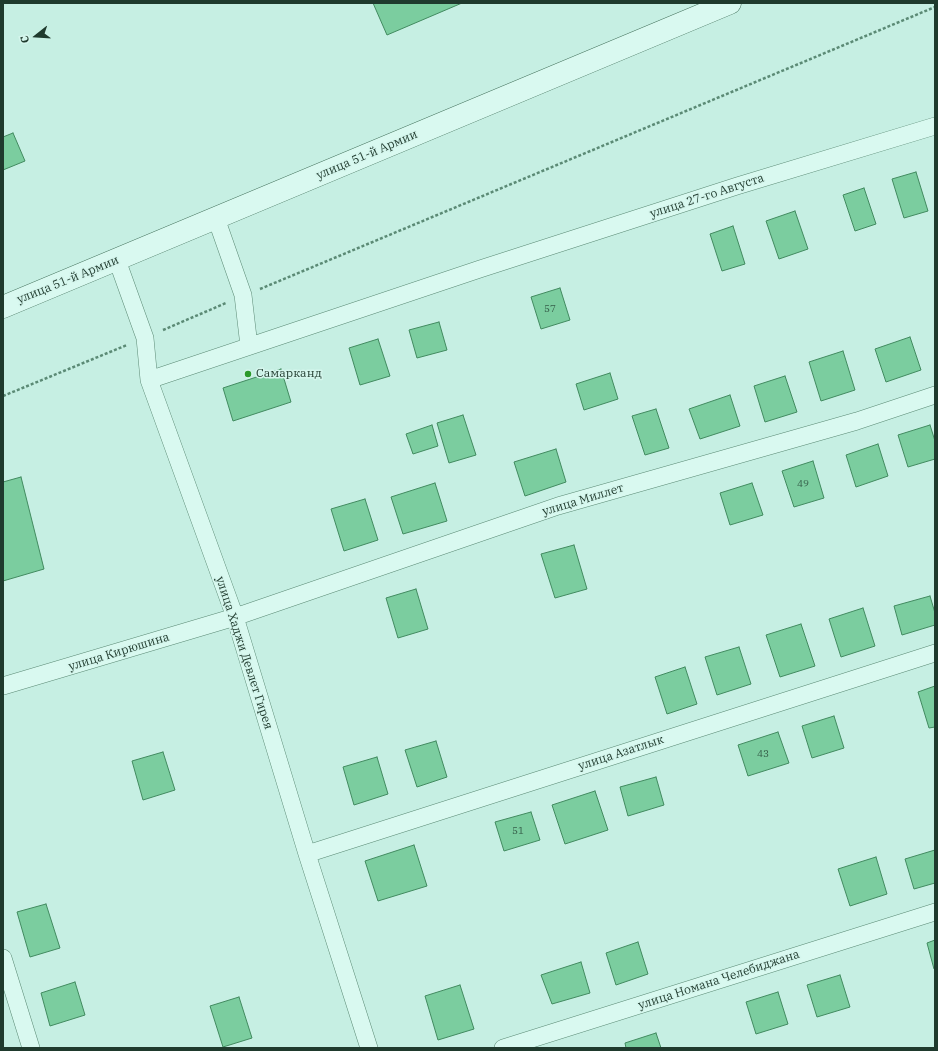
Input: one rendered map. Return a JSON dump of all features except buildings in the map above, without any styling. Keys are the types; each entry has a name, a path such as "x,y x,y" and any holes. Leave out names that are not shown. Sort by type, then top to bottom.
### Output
{"main road":[{"name":"улица 51-й Армии","path":"3,306 117,260 730,3"}],"street":[{"name":"улица 27-го Августа","path":"149,380 480,269 737,186 935,126"},
{"path":"216,218 243,296 249,346"},
{"name":"улица Хаджи Девлет Гирея","path":"117,260 145,338 149,380 235,617 307,854 369,1048"},
{"name":"улица Миллет","path":"235,617 558,506 857,420 935,395"},
{"name":"улица Кирюшина","path":"3,686 235,617"},
{"name":"улица Азатлык","path":"307,854 935,653"},
{"name":"улица Номана Челебиджана","path":"503,1048 935,912"},
{"path":"3,958 31,1048"}],"path":[{"path":"3,396 935,7"}],"place":[{"name":"Самарканд","path":"248,374"}]}
